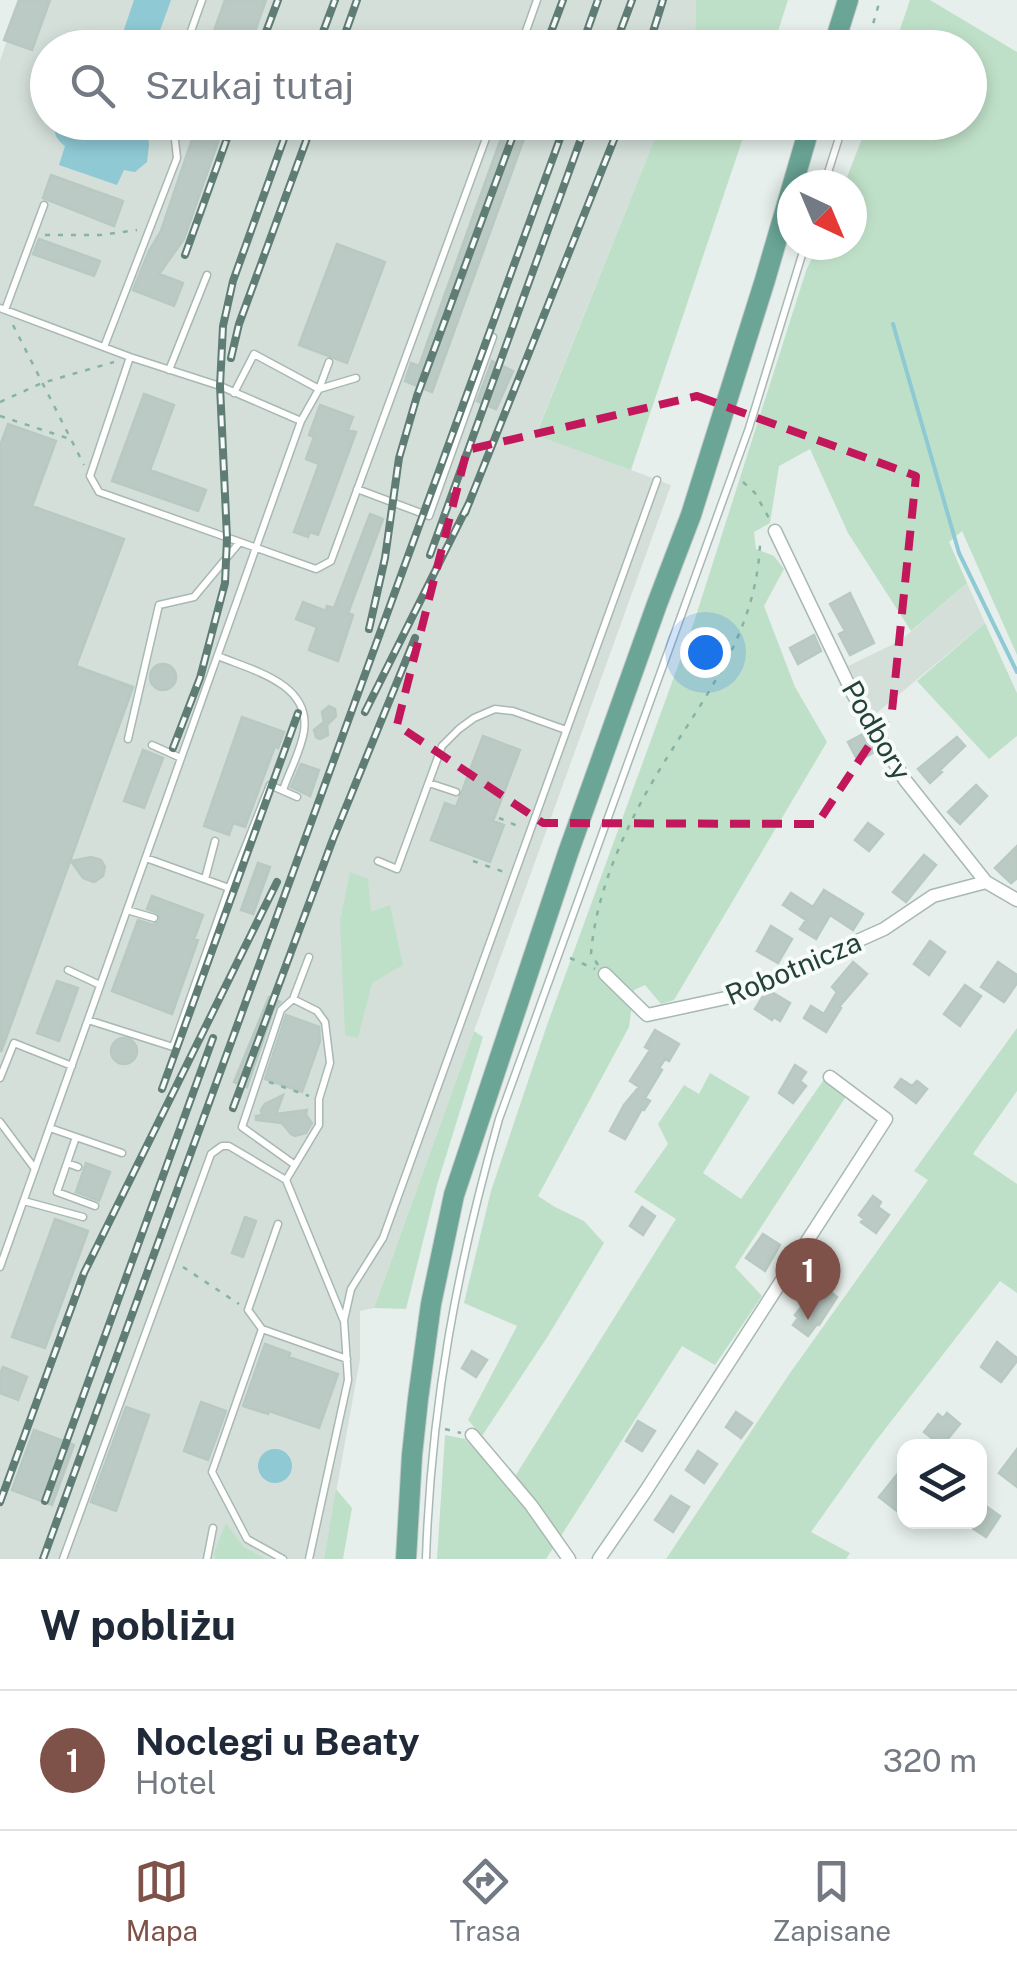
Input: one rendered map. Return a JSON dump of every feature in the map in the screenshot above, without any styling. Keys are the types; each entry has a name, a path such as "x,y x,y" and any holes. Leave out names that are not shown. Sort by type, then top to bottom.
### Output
{"main road":[{"path":"839,30 848,0"},
{"path":"406,1559 418,1399 454,1195 568,853 691,515 806,140"}],"street":[{"name":"Podbory","path":"776,530 862,708 905,780 986,882 1017,900"},
{"name":"Robotnicza","path":"605,974 647,1015 712,1002 735,996 884,929 933,896 986,882"},
{"path":"599,1559 886,1119 830,1078"},
{"path":"472,1435 531,1505 569,1559"}],"lane":[{"path":"191,30 202,0"},
{"path":"526,30 537,0"},
{"path":"104,347 177,158 175,140"},
{"path":"130,357 90,476 98,492 316,569 331,560 485,140"},
{"path":"829,170 838,140"},
{"path":"44,205 3,309 301,421"},
{"path":"426,1559 428,1492 440,1379 454,1296 499,1119 733,472 800,260"},
{"path":"170,370 207,275"},
{"path":"357,489 428,516 493,336"},
{"path":"234,393 254,354 319,390 356,378"},
{"path":"0,1267 301,421 329,362"},
{"path":"310,1559 348,1380 344,1320 350,1289 383,1238 656,480"},
{"path":"128,739 159,605 194,597 238,543"},
{"path":"218,656 285,684 294,693 304,730 283,790"},
{"path":"378,861 397,868 442,746 474,718 495,710 513,711 566,730"},
{"path":"152,745 181,758"},
{"path":"428,783 456,792"},
{"path":"88,1020 173,1046 270,785 297,796"},
{"path":"205,879 215,841"},
{"path":"146,858 230,888"},
{"path":"127,910 154,918"},
{"path":"117,940 127,943"},
{"path":"296,1165 242,1128 281,1010 293,999 310,957"},
{"path":"108,964 118,967"},
{"path":"68,970 100,985"},
{"path":"286,1180 319,1125 318,1099 330,1062 325,1022 317,1011 293,999"},
{"path":"0,1078 14,1043 72,1066"},
{"path":"0,1122 35,1170"},
{"path":"50,1128 122,1153"},
{"path":"76,1137 57,1192 95,1206"},
{"path":"63,1559 216,1149 236,1149 286,1180 344,1320"},
{"path":"67,1163 78,1168"},
{"path":"24,1201 83,1217"},
{"path":"278,1224 248,1310 262,1329 347,1360"},
{"path":"262,1329 212,1472 248,1539 283,1559"},
{"path":"208,1559 213,1528"}],"path":[{"path":"871,30 880,0"},
{"path":"34,232 55,236 101,235 135,231 152,223"},
{"path":"3,309 90,476"},
{"path":"0,402 42,383 130,357"},
{"path":"0,416 71,439"},
{"path":"605,974 591,954 593,927 626,831 725,667 759,572 760,544 776,530 755,493 733,472"},
{"path":"499,818 530,831"},
{"path":"473,861 514,876"},
{"path":"558,953 605,974"},
{"path":"258,1078 318,1099"},
{"path":"173,1260 248,1310"},
{"path":"436,1427 472,1435"}],"highlighted area":[{"path":"697,396 916,476 892,711 817,824 543,823 397,725 467,450"}],"shaded area":[{"path":"21,0 696,0 695,30 30,30 30,140 654,140 536,434 671,485 374,1308 360,1311 360,1359 324,1559 0,1559 0,61"},
{"path":"967,583 985,623 873,716 848,666 900,641"}],"green space":[{"path":"696,0 788,0 778,30 695,30"},
{"path":"910,0 930,0 980,30 900,30"},
{"path":"987,34 1017,52 1017,655 962,531 949,542 967,583 911,631 848,533 810,449 779,466 770,523 754,532 756,549 774,556 784,569 764,606 795,687 827,742 674,1000 661,1004 645,985 634,990 629,1027 538,1196 584,1221 604,1243 482,1436 468,1420 517,1326 464,1303 491,1191 547,1025 694,622 811,260 867,260 867,170 850,170 861,140 987,140"},
{"path":"654,140 742,140 631,470 536,435"},
{"path":"985,623 1017,693 1017,736 989,759 917,681"},
{"path":"350,872 368,879 371,912 390,905 403,965 372,983 358,1038 345,1035 340,921"},
{"path":"1017,1028 1017,1091 973,1154 1017,1184 1017,1293 1000,1281 875,1442 811,1532 850,1553 846,1559 666,1559 790,1373 928,1180 914,1171"},
{"path":"474,1031 483,1037 437,1185 406,1309 374,1308"},
{"path":"710,1073 750,1097 703,1173 741,1199 825,1078 847,1095 735,1267 762,1296 715,1365 682,1346 559,1539 514,1478 676,1219 634,1192 668,1144 658,1124 684,1085 699,1094"},
{"path":"445,1435 465,1439 528,1506 555,1545 546,1559 437,1559"},
{"path":"336,1489 352,1508 343,1559 324,1559"},
{"path":"226,1523 244,1547 265,1559 215,1559"}],"water":[{"path":"134,0 171,0 160,30 124,30"},
{"path":"149,140 147,162 135,172 124,170 117,185 59,165 65,146 60,141"},
{"path":"275,1449 287,1454 292,1466 287,1478 275,1483 263,1478 258,1466 263,1454"}],"building":[{"path":"19,0 50,0 39,30 30,30 30,49 4,40"},
{"path":"225,0 266,0 255,30 214,30"},
{"path":"192,140 219,140 184,239 159,274 183,283 174,306 133,290 161,231"},
{"path":"501,140 523,140 432,392 405,381 411,363 419,366"},
{"path":"51,175 123,201 114,226 43,198"},
{"path":"39,239 100,261 94,276 33,254"},
{"path":"337,244 385,262 347,363 299,345"},
{"path":"492,361 513,371 496,409 477,401"},
{"path":"144,394 174,405 150,470 206,490 198,511 112,481"},
{"path":"320,405 353,417 348,430 356,432 318,535 310,532 308,537 294,532 319,464 306,459 314,437 309,435"},
{"path":"8,424 56,441 32,506 124,539 76,666 133,687 1,1052 0,446"},
{"path":"370,514 383,519 348,613 353,615 338,661 309,650 317,627 296,619 303,602 326,611 327,606 334,608"},
{"path":"850,593 874,643 850,655 839,634 845,631 830,604"},
{"path":"814,635 821,651 798,664 790,648"},
{"path":"163,664 172,668 176,677 172,686 163,690 154,686 150,677 154,668"},
{"path":"329,706 335,709 336,716 327,725 328,735 320,739 314,730 324,722 322,712"},
{"path":"242,717 284,732 278,748 275,746 245,827 233,823 229,835 204,826"},
{"path":"865,733 876,751 858,761 848,742"},
{"path":"483,736 520,750 493,821 504,825 490,862 431,840 445,803 456,807"},
{"path":"957,737 965,746 930,783 918,769"},
{"path":"143,750 163,758 144,808 124,801"},
{"path":"301,764 319,770 310,796 291,787"},
{"path":"976,785 987,796 960,824 948,812"},
{"path":"868,823 883,834 869,851 855,840"},
{"path":"1017,846 1017,878 1011,883 995,868"},
{"path":"924,855 936,865 906,902 893,892"},
{"path":"91,857 101,860 105,867 103,876 94,882 83,878 71,861"},
{"path":"258,863 270,867 253,914 241,910"},
{"path":"824,890 863,914 853,930 830,915 816,939 800,929 806,920 783,905 791,893 813,907"},
{"path":"152,896 203,915 172,1014 112,991 138,920 153,925 160,921 158,913 147,909"},
{"path":"771,926 792,939 778,963 757,951"},
{"path":"930,941 945,952 929,975 914,964"},
{"path":"853,962 867,974 839,1007 826,1032 804,1018 811,1006 824,1014 837,992 832,987"},
{"path":"998,962 1017,975 1017,983 1004,1002 981,987"},
{"path":"57,981 78,988 59,1041 37,1033"},
{"path":"965,985 981,996 960,1026 944,1014"},
{"path":"770,991 790,1003 780,1021 755,1009"},
{"path":"269,997 280,1002 274,1008 247,1087 234,1082"},
{"path":"286,1015 319,1027 320,1041 302,1092 265,1079"},
{"path":"655,1030 679,1044 669,1061 665,1059 659,1068 662,1070 645,1098 650,1101 625,1139 610,1131 639,1087 630,1081 650,1050 645,1047"},
{"path":"124,1038 133,1042 137,1051 133,1060 124,1064 115,1060 111,1051 115,1042"},
{"path":"795,1065 806,1072 800,1081 806,1086 793,1103 779,1093"},
{"path":"901,1079 912,1086 917,1081 927,1089 916,1103 895,1087"},
{"path":"283,1095 276,1114 307,1110 312,1123 306,1133 295,1136 282,1123 256,1120 265,1104"},
{"path":"86,1163 110,1172 99,1201 76,1192"},
{"path":"873,1196 881,1202 878,1207 889,1215 876,1233 861,1222 864,1219 859,1215"},
{"path":"642,1207 655,1216 643,1235 630,1226"},
{"path":"245,1217 256,1221 243,1257 232,1253"},
{"path":"55,1219 88,1231 45,1348 12,1337"},
{"path":"763,1234 780,1245 765,1271 746,1258"},
{"path":"820,1284 837,1297 808,1336 793,1325 798,1318 795,1315"},
{"path":"997,1342 1017,1358 1001,1382 981,1367"},
{"path":"265,1344 338,1374 319,1428 243,1406"},
{"path":"472,1351 487,1360 476,1377 462,1368"},
{"path":"3,1367 27,1377 18,1400 0,1393"},
{"path":"201,1402 226,1411 208,1460 184,1451"},
{"path":"126,1407 149,1415 116,1511 91,1502"},
{"path":"736,1412 752,1423 741,1438 726,1427"},
{"path":"947,1413 960,1424 948,1439 933,1439 924,1432 938,1414 943,1418"},
{"path":"638,1421 655,1431 642,1451 626,1441"},
{"path":"34,1430 74,1445 52,1505 12,1490"},
{"path":"1017,1449 1017,1487 999,1473"},
{"path":"698,1451 717,1464 704,1483 686,1470"},
{"path":"897,1475 897,1511 879,1497"},
{"path":"671,1496 689,1507 673,1532 655,1520"},
{"path":"987,1507 1000,1516 986,1537 974,1529 987,1529"}],"waterway":[{"path":"893,324 959,553 1017,672"}],"railway":[{"path":"267,30 278,0"},
{"path":"324,30 335,0"},
{"path":"346,30 357,0"},
{"path":"552,30 563,0"},
{"path":"587,30 598,0"},
{"path":"621,30 632,0"},
{"path":"654,30 663,0"},
{"path":"185,255 227,140"},
{"path":"173,748 200,678 225,583 227,538 220,386 223,326 233,281 284,140"},
{"path":"231,358 239,324 306,140"},
{"path":"369,629 385,558 399,458 417,396 511,140"},
{"path":"43,1559 559,140"},
{"path":"430,555 580,140"},
{"path":"465,513 614,140"},
{"path":"365,712 470,501"},
{"path":"233,1108 333,839 415,638"},
{"path":"162,1089 298,713"},
{"path":"0,1502 84,1273 277,882"},
{"path":"45,1501 213,1038"}],"place":[{"name":"Noclegi u Beaty","path":"808,1320"}]}
